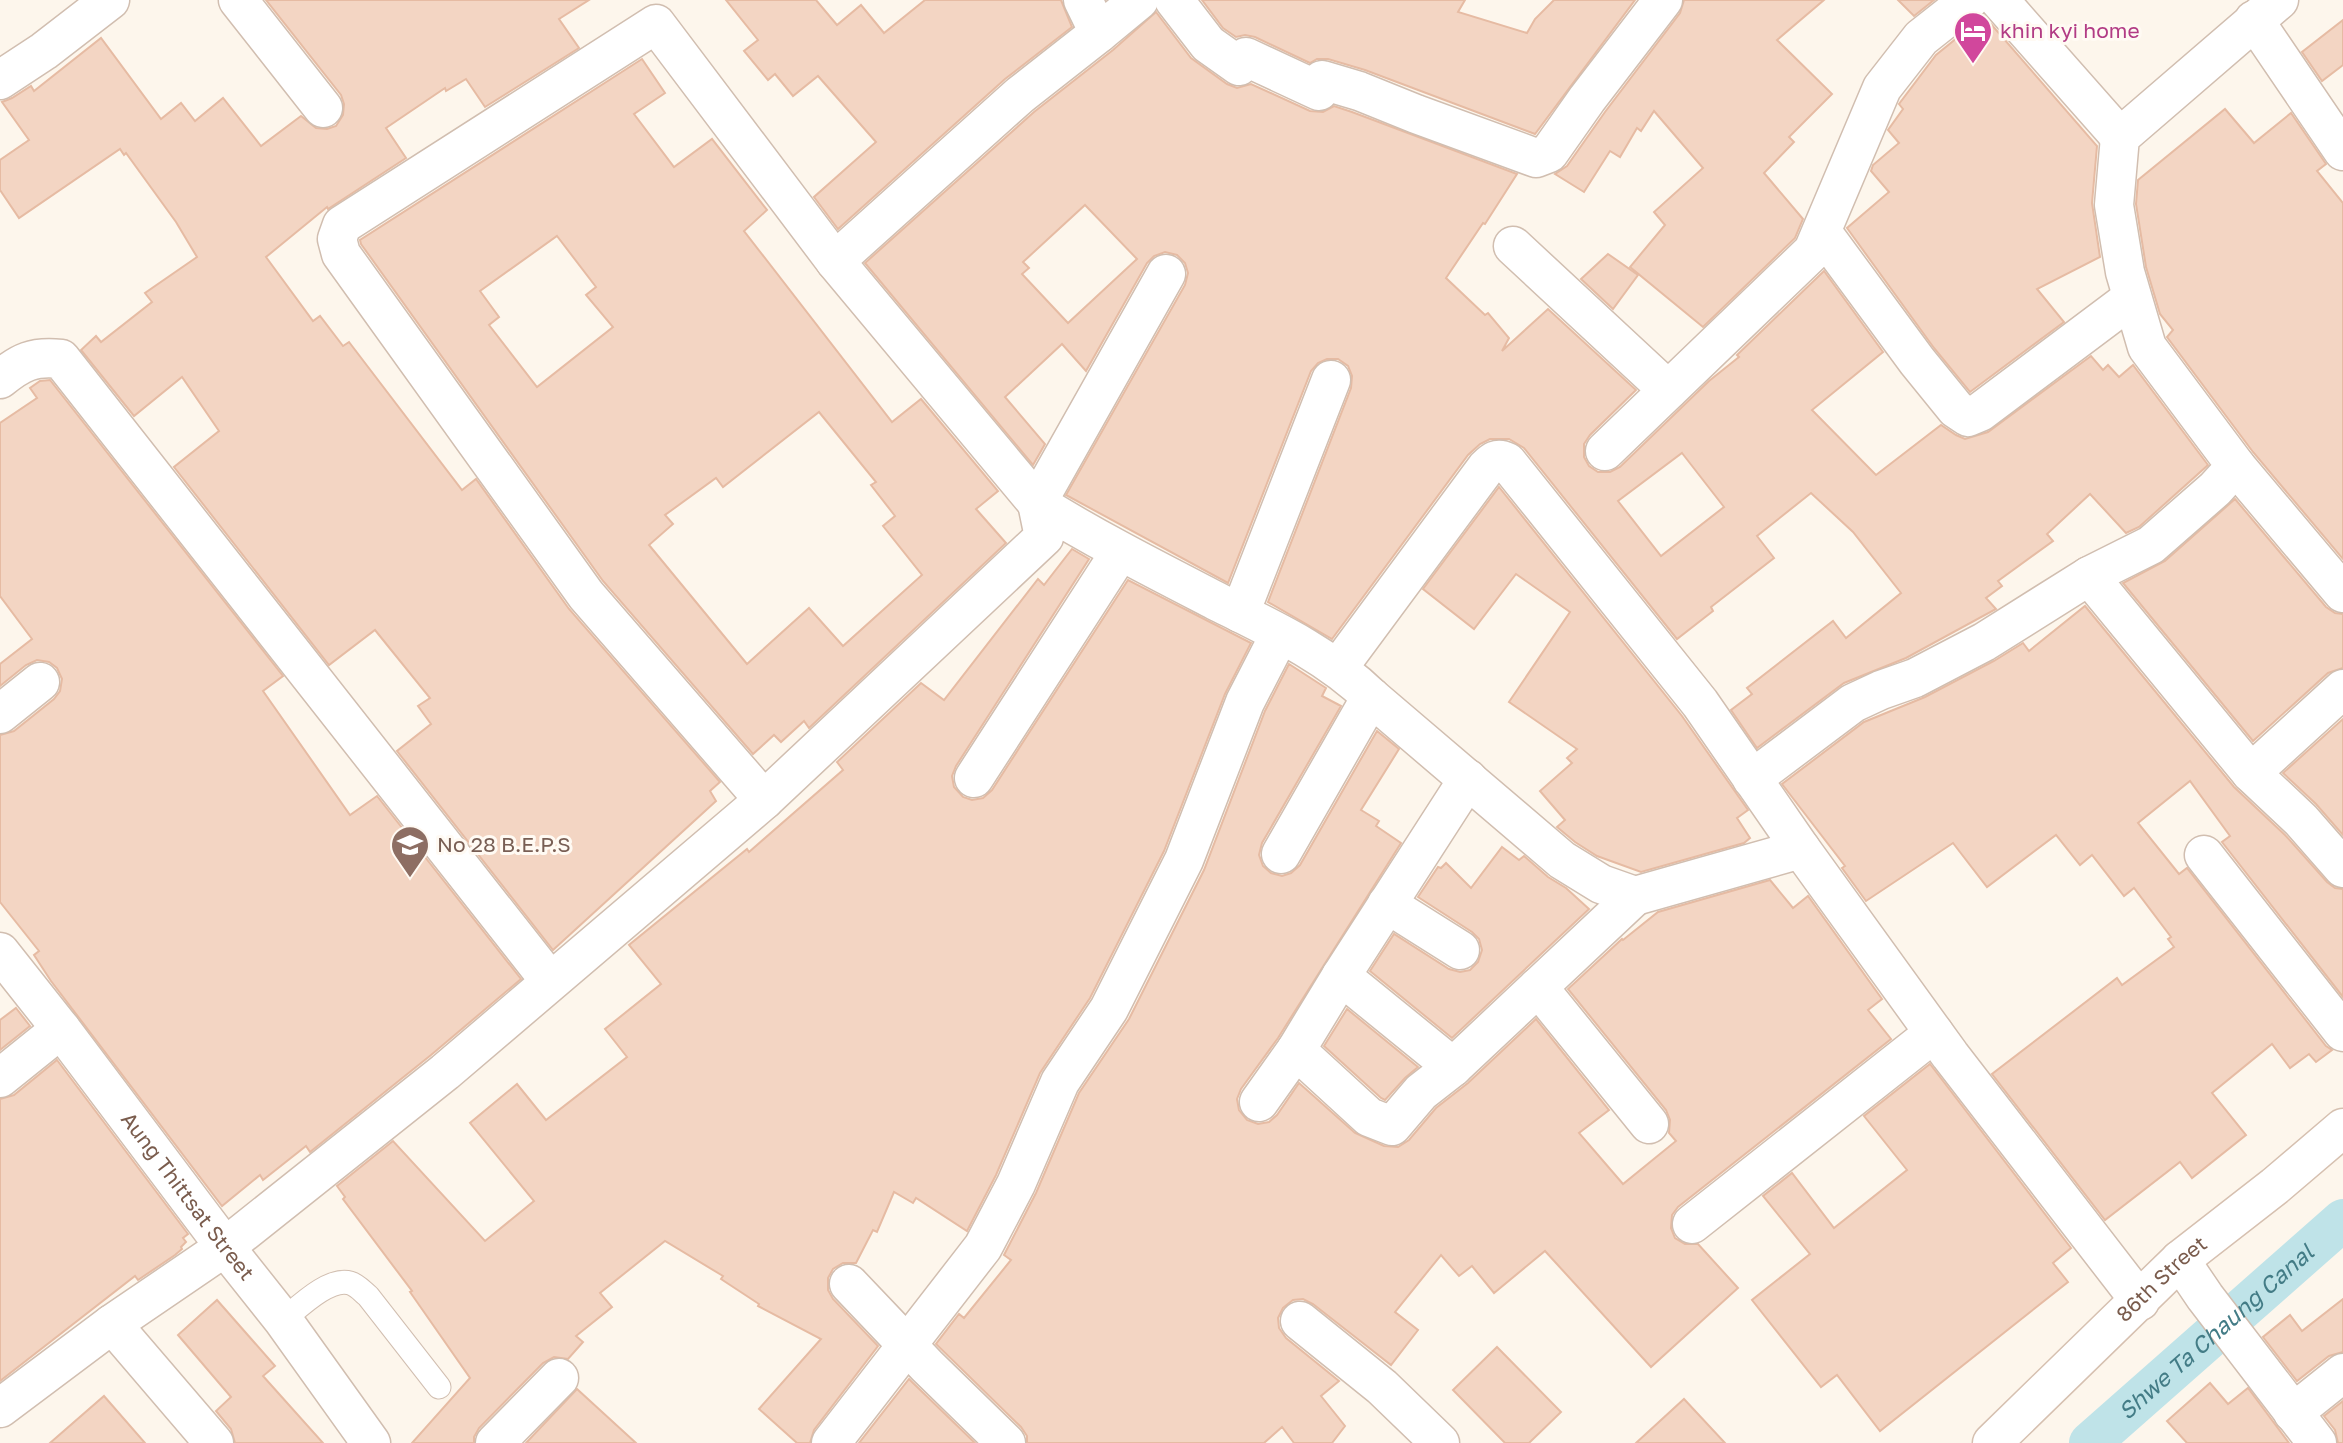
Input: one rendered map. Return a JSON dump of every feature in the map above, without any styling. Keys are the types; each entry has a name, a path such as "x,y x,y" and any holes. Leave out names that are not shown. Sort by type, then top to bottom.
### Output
{"street":[{"path":"0,80 44,51 110,0"},
{"path":"238,0 323,108"},
{"path":"835,261 1020,95 1091,16 1139,0"},
{"path":"1174,0 1208,44 1239,66 1246,57 1319,91 1322,80 1536,158 1549,153 1663,0"},
{"path":"1605,451 1813,251 1882,88 1921,38 1969,0"},
{"path":"1999,0 2120,137"},
{"path":"2343,150 2267,10 2120,137 2114,205 2125,272 2147,347 2236,466 2343,593"},
{"path":"764,800 586,595 341,254 337,239 342,225 353,217 656,24 835,261 1037,503 1120,552 1280,634 1338,668 1562,860 1601,884 1635,896"},
{"path":"1822,232 1917,361 1956,410 1968,417 1980,412 2132,298"},
{"path":"1513,246 1668,390"},
{"path":"0,1408 112,1324 225,1247 444,1072 764,800 1044,537 1037,503 1166,274"},
{"path":"0,379 13,368 40,356 61,359 550,981"},
{"path":"1240,613 1331,380"},
{"path":"1338,668 1486,468 1493,461 1501,459 1507,462 1700,703 1801,849 1934,1032 2140,1301"},
{"path":"1752,779 1853,703 1915,678 1984,642 2089,576 2151,545 2215,489 2236,466"},
{"path":"974,778 1120,552"},
{"path":"2089,576 2251,773 2301,820 2343,867"},
{"path":"831,1443 984,1247 1016,1184 1060,1082 1109,1009 1184,860 1245,702 1280,634"},
{"path":"0,714 40,682"},
{"path":"2251,773 2343,689"},
{"path":"1281,854 1371,697"},
{"path":"1259,1102 1296,1050 1468,779"},
{"path":"1296,1050 1369,1117 1392,1126 1421,1092 1453,1067 1635,896 1801,849"},
{"path":"2204,855 2343,1032"},
{"path":"1387,904 1460,950"},
{"name":"Aung Thittsat Street","path":"0,952 283,1320 371,1443"},
{"path":"1341,976 1453,1067"},
{"path":"1538,986 1649,1124"},
{"path":"0,1077 61,1029"},
{"path":"1692,1224 1934,1032"},
{"name":"86th Street","path":"1992,1443 2180,1260 2275,1186 2343,1128"},
{"path":"2180,1260 2316,1443"},
{"path":"849,1284 906,1345 1006,1443"},
{"path":"1300,1321 1382,1387 1440,1443"},
{"path":"112,1324 214,1443"},
{"path":"2293,1412 2343,1373"},
{"path":"495,1443 559,1378"}],"lane":[{"path":"283,1320 326,1287 340,1281 354,1284 368,1296 439,1387"}],"building":[{"path":"266,0 589,0 559,19 579,48 485,107 466,79 446,91 445,88 386,128 406,158 328,209 327,207 266,257 313,321 320,316 343,346 349,342 462,490 476,479 569,609 720,782 710,791 716,801 553,950 397,751 431,724 418,706 430,698 375,630 329,665 174,467 219,431 182,377 134,416 81,350 96,336 101,342 152,302 145,293 197,257 176,222 126,153 124,155 120,149 19,218 0,190 0,160 29,140 2,102 31,86 34,91 101,38 161,119 181,103 195,121 223,98 261,146 301,116 316,128 336,126 343,115 341,95"},
{"path":"726,0 816,0 837,25 861,5 884,33 925,0 1061,0 1072,27 1005,79 838,229 814,197 876,142 818,76 793,96 775,74 768,80 744,51 758,40"},
{"path":"1202,0 1465,0 1458,12 1527,33 1535,19 1554,0 1635,0 1535,134 1365,70 1328,59 1317,59 1310,63 1255,37 1236,37 1223,28"},
{"path":"1684,0 1824,0 1777,40 1832,94 1789,137 1794,142 1764,173 1803,219 1795,238 1703,327 1630,267 1665,225 1654,212 1703,168 1654,111 1641,131 1637,128 1620,157 1610,151 1584,192 1555,174 1567,166 1680,13"},
{"path":"1898,0 1934,0 1914,16"},
{"path":"1156,12 1191,58 1227,84 1237,88 1251,84 1310,111 1323,112 1334,106 1517,174 1446,278 1485,315 1488,313 1509,338 1502,351 1548,309 1636,390 1584,444 1584,457 1589,466 1598,472 1610,472 1620,467 1709,381 1739,357 1737,355 1824,271 1883,352 1812,410 1876,475 1941,425 1965,439 1988,432 2091,356 2103,370 2108,365 2119,377 2133,365 2208,465 2139,527 2126,533 2090,494 2047,534 2053,541 1998,581 2002,586 1986,598 1996,609 1906,658 1844,683 1757,748 1731,710 1752,694 1747,688 1833,621 1846,638 1901,593 1853,532 1811,493 1757,536 1774,558 1711,607 1713,611 1677,639 1524,448 1509,439 1490,439 1468,455 1332,639 1268,602 1351,388 1352,376 1348,366 1338,359 1327,359 1318,363 1311,371 1228,583 1066,495 1185,285 1188,273 1185,263 1177,255 1165,252 1154,256 1147,263 1086,371 1062,344 1005,397 1045,444 1033,465 865,263 1034,112 1113,50","holes":["1085,205 1137,259 1068,323 1022,274 1029,268 1023,262","1682,453 1724,507 1661,556 1618,501"]},
{"path":"1984,16 2097,146 2092,203 2100,257 2037,289 2064,322 1970,392 1934,348 1847,228 1889,192 1871,171 1873,165 1899,143 1888,130 1903,109 1899,104 1936,55"},
{"path":"2343,20 2343,65 2322,81 2302,52"},
{"path":"642,59 665,93 634,114 674,167 712,139 767,210 744,231 892,422 921,399 998,491 976,509 1006,543 809,728 804,721 781,742 774,735 753,754 603,581 360,240","holes":["557,236 596,287 586,295 613,327 537,387 489,325 499,317 480,291","819,412 876,482 871,485 895,516 883,526 922,575 843,646 809,608 747,664 649,545 673,524 665,515 716,478 723,487"]},
{"path":"2225,109 2254,143 2291,113 2326,164 2317,171 2343,203 2343,559 2253,452 2167,337 2173,330 2160,314 2146,267 2136,204 2138,180"},
{"path":"1608,254 1638,275 1613,309 1581,279"},
{"path":"50,380 283,676 263,691 350,815 377,796 521,979 310,1152 306,1146 263,1180 260,1175 222,1206 51,981 34,955 39,951 0,902 0,735 14,731 54,699 60,691 62,679 57,668 49,662 37,660 26,665 0,686 0,664 32,639 0,596 0,423 37,398 30,388 40,381"},
{"path":"1499,487 1682,716 1748,810 1737,818 1750,838 1744,843 1641,872 1597,856 1557,827 1565,820 1540,791 1572,763 1567,758 1577,749 1509,702 1570,612 1516,574 1474,629 1423,589"},
{"path":"2235,499 2326,607 2335,613 2343,614 2343,668 2328,673 2253,741 2123,583 2165,561"},
{"path":"1072,549 1089,559 956,766 952,776 954,787 963,797 972,800 983,798 992,790 1128,580 1251,643 1225,694 1164,851 1090,998 1040,1073 996,1175 967,1231 916,1198 913,1203 894,1192 877,1232 873,1230 856,1263 843,1263 833,1269 828,1278 828,1290 833,1299 878,1346 814,1430 810,1443 797,1443 759,1409 821,1339 758,1306 759,1304 721,1279 723,1276 665,1241 600,1293 612,1307 576,1336 583,1342 568,1359 554,1357 543,1363 479,1428 474,1443 412,1443 470,1378 410,1292 412,1291 343,1199 345,1197 337,1186 393,1141 485,1241 534,1201 470,1123 517,1084 546,1120 627,1057 605,1029 661,984 629,945 747,849 749,852 843,770 837,762 921,683 944,700 1038,579 1044,585"},
{"path":"2085,606 2234,787 2285,835 2327,882 2335,888 2343,889 2343,997 2222,842 2230,836 2190,781 2138,823 2179,874 2187,868 2326,1046 2332,1050 2316,1062 2309,1054 2290,1068 2272,1044 2212,1093 2246,1135 2192,1178 2180,1162 2105,1220 1992,1074 2117,978 2122,985 2174,947 2168,939 2171,937 2134,888 2124,896 2092,855 2080,865 2056,835 1987,887 1953,843 1866,901 1842,868 1845,866 1782,784 1864,722 1925,697 2023,643 2029,651"},
{"path":"1289,664 1326,688 1322,696 1341,706 1262,843 1259,855 1263,866 1271,873 1282,876 1291,873 1300,865 1377,731 1399,749 1361,810 1379,821 1376,826 1401,843 1278,1038 1241,1089 1237,1099 1239,1110 1247,1120 1258,1124 1269,1122 1299,1083 1355,1133 1384,1146 1398,1147 1409,1140 1436,1108 1468,1083 1536,1019 1609,1110 1579,1133 1623,1184 1676,1141 1669,1133 1670,1120 1666,1110 1568,989 1622,939 1658,912 1770,880 1793,908 1808,896 1882,999 1868,1010 1891,1039 1678,1207 1672,1215 1671,1228 1675,1238 1685,1244 1698,1244 1738,1288 1651,1367 1545,1251 1494,1293 1472,1266 1459,1276 1441,1255 1395,1312 1418,1330 1391,1365 1313,1304 1303,1299 1293,1300 1283,1308 1278,1318 1279,1328 1286,1338 1339,1381 1321,1396 1345,1426 1332,1443 1294,1443 1282,1427 1264,1443 1027,1443 1027,1436 1021,1427 936,1344 959,1314 964,1318 1011,1260 1004,1255 1036,1193 1079,1093 1129,1019 1204,870 1265,711"},
{"path":"2343,719 2343,835 2316,804 2283,773"},
{"path":"1502,847 1519,860 1524,856 1589,909 1452,1038 1370,971 1394,934 1449,969 1460,972 1470,970 1478,962 1482,950 1479,939 1418,897 1438,867 1441,868 1446,863 1471,888"},
{"path":"16,1008 30,1026 0,1050 0,1020"},
{"path":"1347,1009 1418,1067 1385,1100 1324,1046"},
{"path":"57,1060 188,1234 183,1238 186,1242 182,1249 175,1255 138,1280 135,1276 0,1381 0,1099 14,1095"},
{"path":"1930,1064 2071,1248 2053,1263 2068,1282 1880,1431 1837,1375 1821,1387 1752,1300 1810,1254 1763,1196 1792,1173 1834,1228 1907,1170 1864,1116"},
{"path":"2343,1299 2343,1352 2329,1356 2297,1381 2263,1337 2290,1315 2302,1331"},
{"path":"217,1300 275,1366 263,1376 323,1443 235,1443 231,1429 216,1411 231,1397 178,1335"},
{"path":"1497,1347 1561,1412 1529,1443 1505,1443 1453,1390"},
{"path":"909,1379 912,1382 975,1443 859,1443"},
{"path":"2210,1383 2228,1404 2248,1388 2289,1443 2187,1443 2167,1421"},
{"path":"577,1389 636,1443 526,1443"},
{"path":"104,1396 145,1443 50,1443"},
{"path":"1684,1399 1725,1443 1636,1443"},
{"path":"2343,1401 2343,1443 2338,1443 2335,1430 2324,1416"}],"waterway":[{"name":"Shwe Ta Chaung Canal","path":"2090,1443 2343,1220"}],"place":[{"name":"khin kyi home","path":"1973,65"},
{"name":"No 28 B.E.P.S","path":"410,879"}]}
